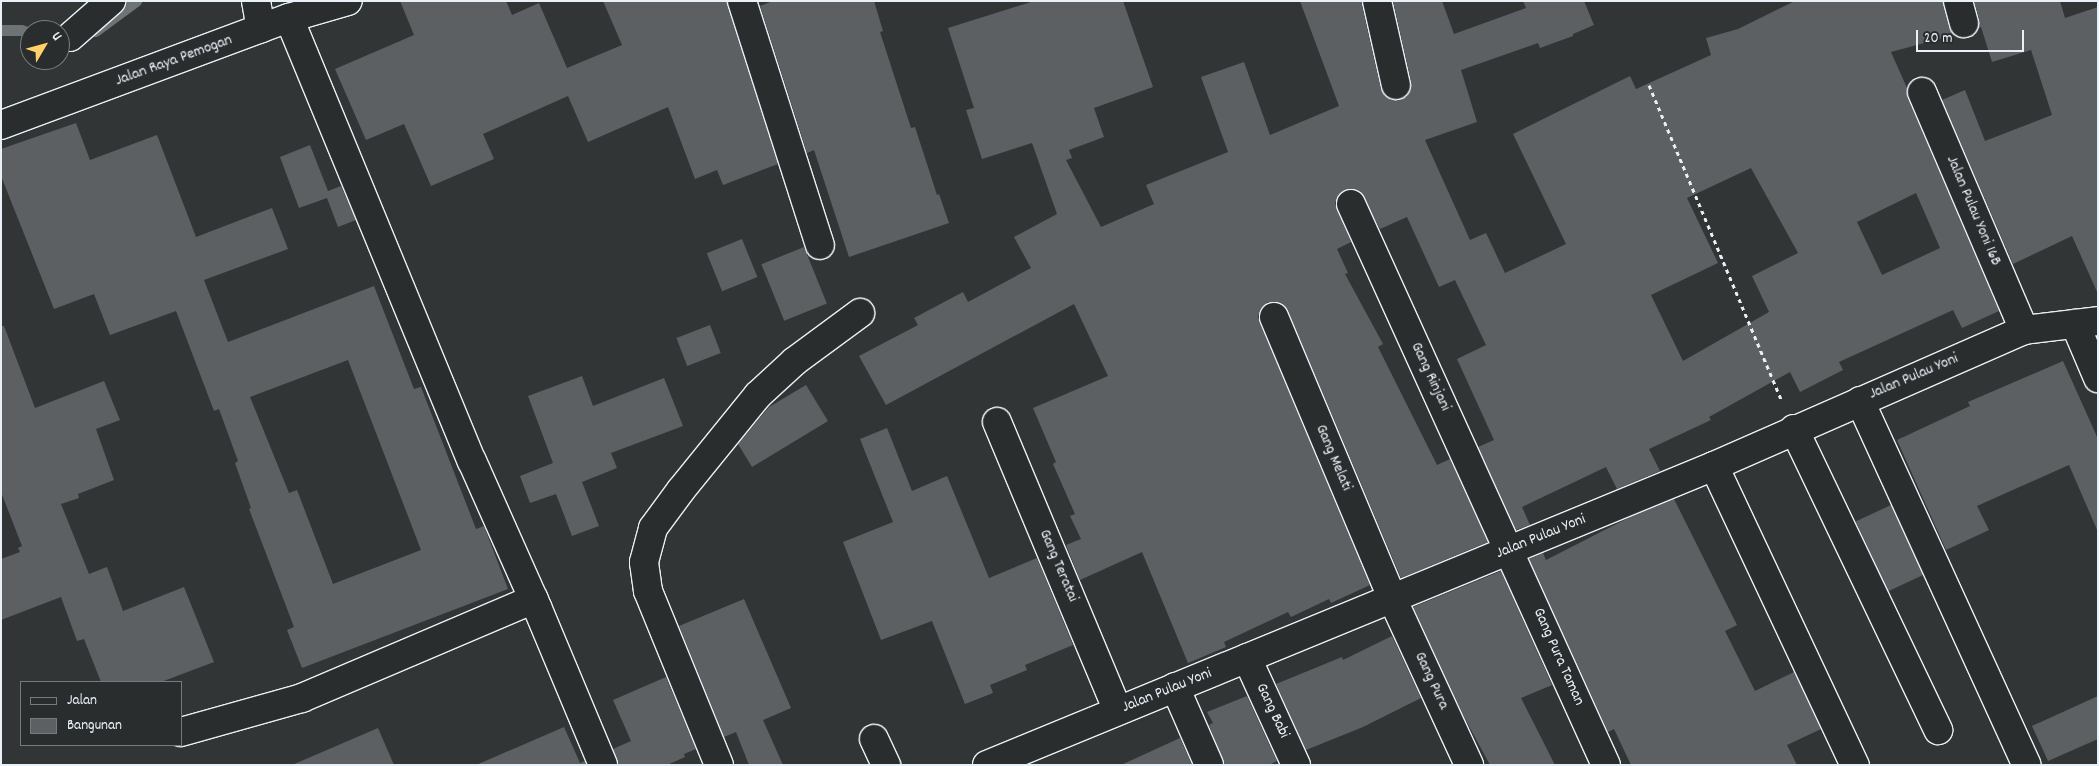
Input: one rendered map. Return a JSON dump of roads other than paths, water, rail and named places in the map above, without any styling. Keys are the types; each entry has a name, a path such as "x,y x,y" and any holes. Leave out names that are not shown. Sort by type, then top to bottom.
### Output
{"street":[{"path":"70,37 111,1"},
{"path":"256,1 261,29"},
{"name":"Jalan Raya Pemogan","path":"1,125 289,18 348,1"},
{"path":"742,1 820,245"},
{"path":"1377,1 1396,85"},
{"path":"289,18 472,461 536,603 603,765"},
{"name":"Jalan Pulau Yoni 16B","path":"1922,92 2024,330"},
{"name":"Gang Rinjani","path":"1351,204 1509,550"},
{"path":"719,765 648,591 644,562 653,528 758,394 795,360 860,313"},
{"name":"Gang Melati","path":"1274,317 1392,598"},
{"path":"2086,322 2098,378"},
{"name":"Jalan Pulau Yoni","path":"991,764 1714,466 1794,429 2024,330 2086,322"},
{"path":"1860,401 2028,765"},
{"name":"Gang Teratai","path":"997,422 1118,711"},
{"path":"1794,429 1938,730"},
{"path":"1714,466 1856,765"},
{"name":"Gang Pura Taman","path":"1509,550 1606,765"},
{"name":"Gang Pura","path":"1392,598 1469,765"},
{"path":"182,732 302,698 536,603"},
{"name":"Gang Babi","path":"1247,658 1296,765"},
{"path":"1175,687 1209,765"},
{"path":"874,740 886,765"}],"waterway":[{"path":"95,31 136,1"},
{"path":"1,30 20,30"}]}
